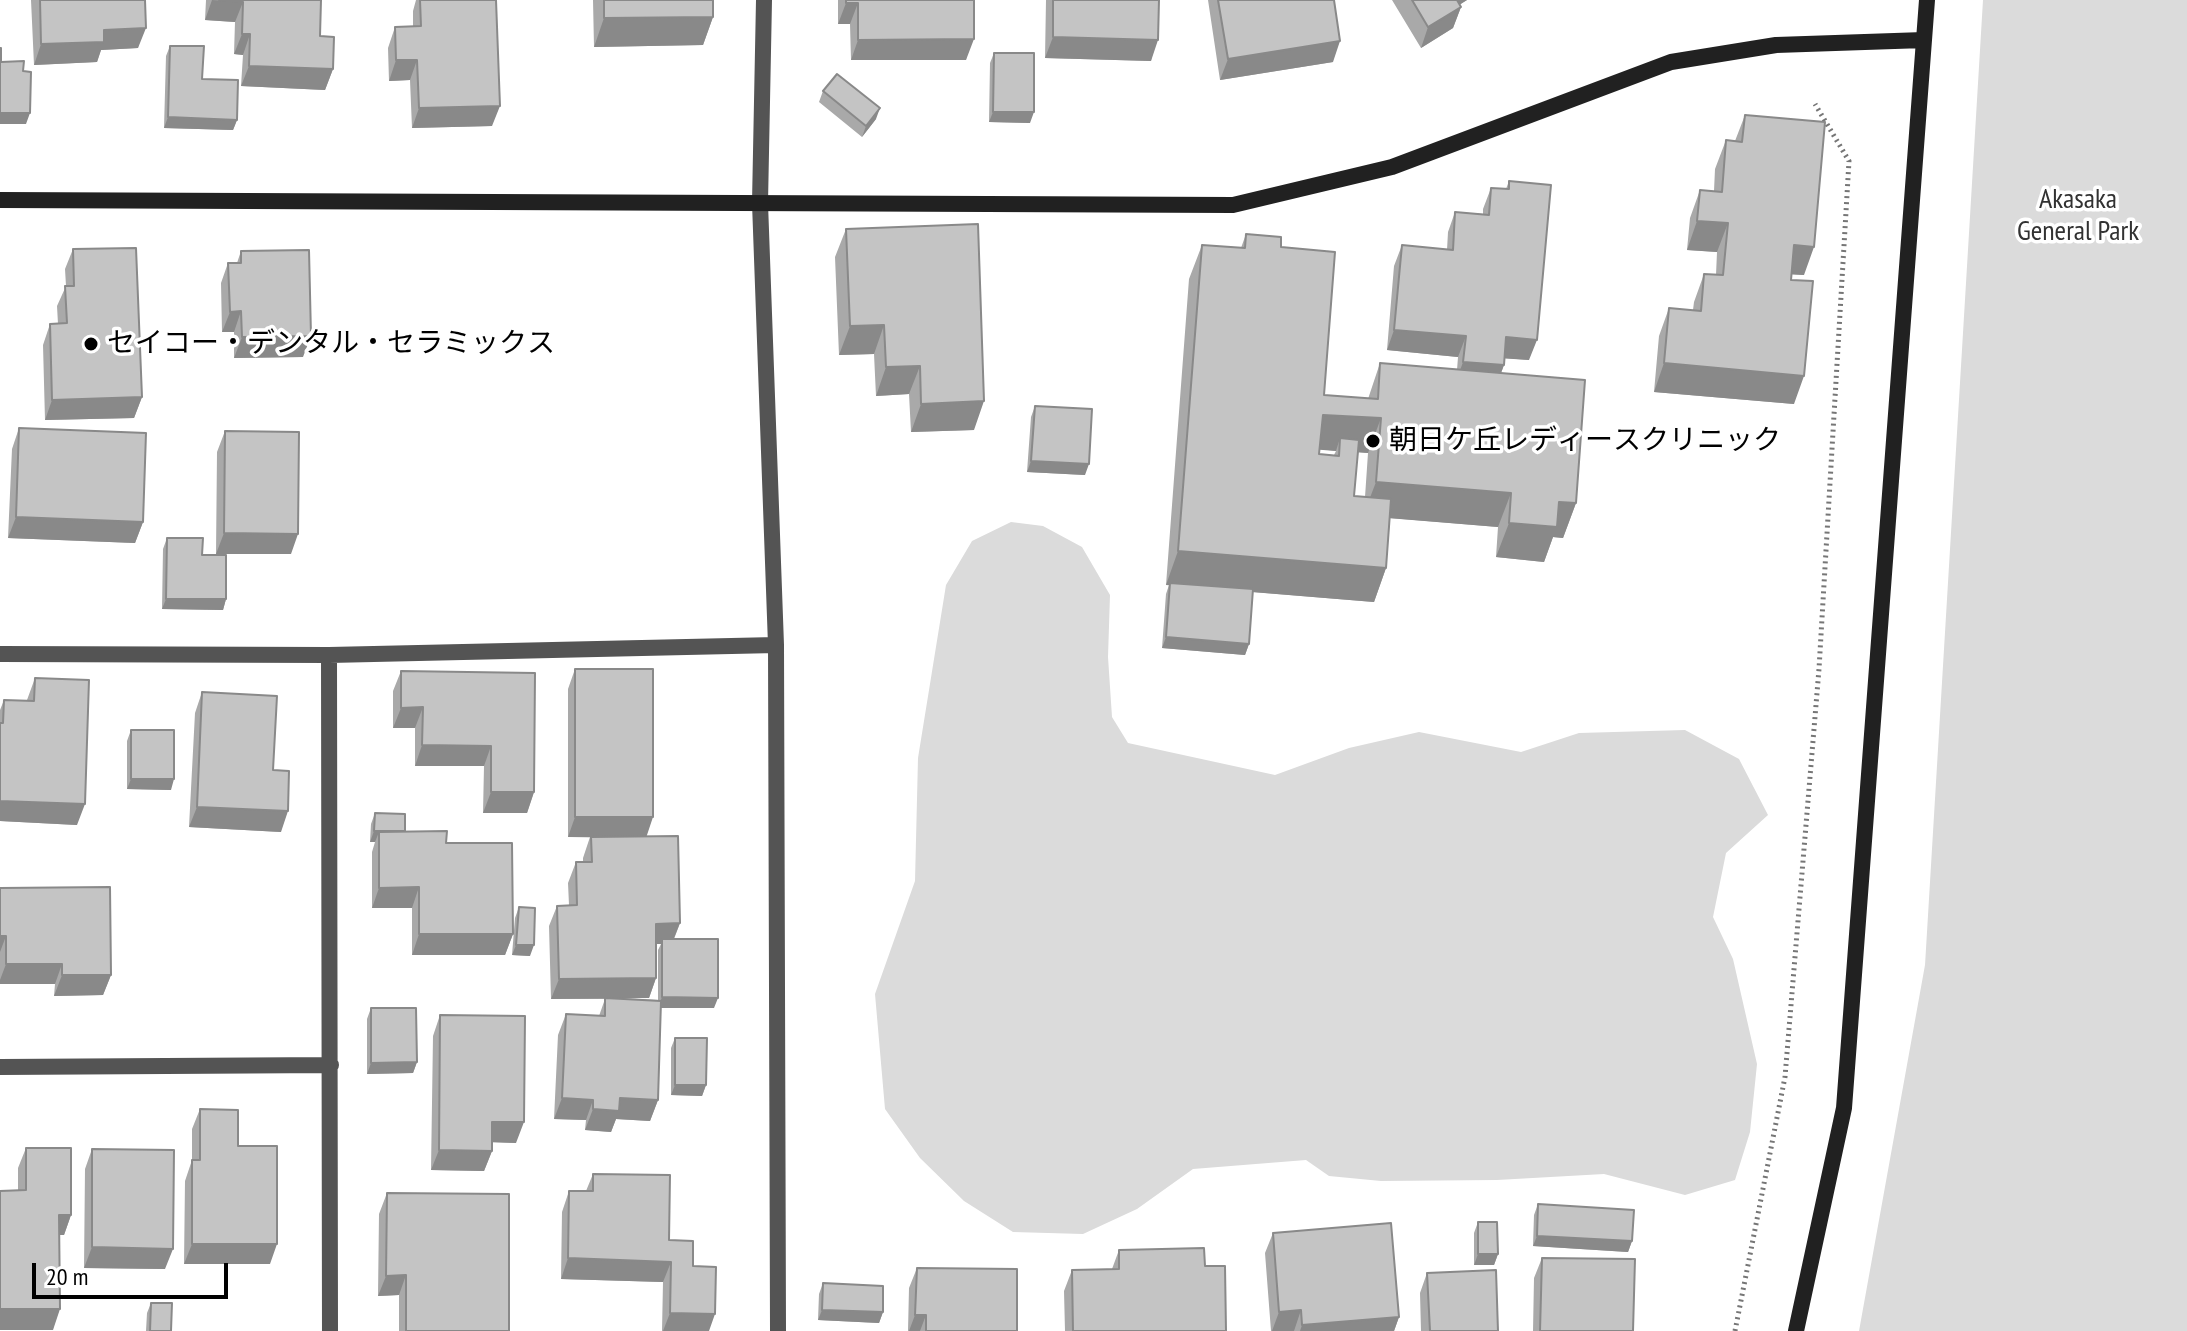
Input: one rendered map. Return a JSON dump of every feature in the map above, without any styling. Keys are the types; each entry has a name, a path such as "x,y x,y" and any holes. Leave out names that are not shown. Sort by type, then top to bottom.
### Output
{"street":[{"path":"764,0 760,203 776,645 778,1331"},
{"path":"1796,1331 1844,1108 1927,0"},
{"path":"0,200 1233,205 1392,167 1671,62 1776,45 1924,40"},
{"path":"0,654 329,655 776,645"},
{"path":"329,655 330,1331"},
{"path":"0,1067 331,1065"}],"path":[{"path":"1735,1331 1785,1077 1819,669 1849,161 1815,104"}],"green space":[{"name":"Akasaka General Park","path":"1983,0 2187,0 2187,1331 1859,1331 1925,965"},
{"path":"1011,522 1043,526 1082,547 1110,595 1108,657 1112,717 1128,743 1275,775 1349,748 1419,732 1521,752 1579,733 1685,730 1739,759 1768,815 1726,853 1713,917 1733,959 1757,1064 1750,1132 1735,1180 1685,1195 1604,1174 1497,1180 1381,1181 1329,1176 1306,1160 1193,1169 1137,1209 1083,1234 1013,1232 964,1201 920,1158 885,1109 875,994 915,881 918,758 946,585 972,541"}],"building":[{"path":"40,0 145,0 146,28 104,30 104,42 41,44"},
{"path":"219,0 321,0 320,36 334,37 333,69 249,66 250,34 242,34 243,2"},
{"path":"420,0 496,0 500,106 419,108 417,60 396,60 395,27 421,26"},
{"path":"604,0 713,0 713,17 604,18"},
{"path":"846,0 974,0 974,39 858,40 858,3 846,3"},
{"path":"1053,0 1159,0 1158,40 1053,37"},
{"path":"1218,0 1334,0 1340,41 1228,59"},
{"path":"1412,0 1457,0 1461,7 1428,27"},
{"path":"170,46 204,46 202,79 238,80 237,120 168,117"},
{"path":"0,48 1,62 24,61 23,71 31,72 30,113 0,113"},
{"path":"994,53 1034,53 1034,112 993,112"},
{"path":"837,74 880,108 866,126 823,91"},
{"path":"1745,115 1825,122 1814,247 1794,245 1791,280 1813,281 1804,376 1664,363 1669,308 1701,311 1704,274 1723,275 1728,223 1697,221 1700,190 1722,192 1726,140 1742,142"},
{"path":"1509,181 1551,185 1537,340 1506,337 1504,365 1463,362 1466,336 1394,330 1402,245 1453,250 1455,212 1489,215 1491,188 1509,189"},
{"path":"978,224 984,401 921,404 920,366 886,367 884,325 850,326 846,229"},
{"name":"朝日ケ丘レディースクリニック","path":"1246,234 1281,237 1281,247 1335,252 1324,395 1378,399 1380,363 1585,380 1576,503 1559,502 1557,527 1509,523 1511,493 1376,482 1381,418 1323,415 1319,454 1339,456 1340,438 1359,440 1354,496 1391,499 1386,568 1178,551 1202,245 1245,248"},
{"name":"セイコー・デンタル・セラミックス","path":"136,248 142,397 52,400 50,324 67,323 65,286 74,286 73,249"},
{"path":"309,250 311,336 242,337 241,311 230,312 228,263 241,263 241,251"},
{"path":"1035,406 1092,409 1089,464 1031,461"},
{"path":"19,428 146,433 143,522 16,517"},
{"path":"225,431 299,432 298,534 224,533"},
{"path":"167,538 203,538 202,555 226,555 226,599 166,599"},
{"path":"1170,583 1253,589 1249,644 1166,637"},
{"path":"575,669 653,669 653,817 575,817"},
{"path":"401,671 535,673 534,792 491,792 491,746 422,745 423,707 401,708"},
{"path":"35,678 89,680 85,804 0,801 0,723 3,723 4,700 34,701"},
{"path":"202,692 277,696 273,770 289,771 288,811 197,807"},
{"path":"131,730 174,730 174,779 131,779"},
{"path":"375,813 405,814 405,831 374,831"},
{"path":"447,831 446,843 512,843 513,934 419,934 419,887 379,888 379,832"},
{"path":"678,836 680,923 656,924 656,978 559,979 557,906 577,905 576,862 592,862 591,837"},
{"path":"110,887 111,975 62,975 62,964 6,964 6,936 0,936 0,888"},
{"path":"519,907 535,908 534,945 516,945"},
{"path":"662,939 718,939 718,998 662,997"},
{"path":"605,998 661,1001 658,1100 620,1098 619,1111 593,1109 593,1100 562,1098 566,1014 605,1016"},
{"path":"371,1008 416,1008 417,1062 371,1063"},
{"path":"440,1015 525,1016 524,1122 492,1122 492,1151 439,1150"},
{"path":"675,1038 707,1038 706,1085 675,1085"},
{"path":"200,1109 238,1110 238,1146 277,1146 277,1244 192,1244 192,1160 200,1160"},
{"path":"26,1148 71,1148 71,1215 59,1215 60,1309 0,1309 0,1191 26,1190"},
{"path":"92,1149 174,1150 173,1249 92,1247"},
{"path":"593,1174 670,1175 669,1240 693,1241 693,1266 716,1267 715,1314 670,1313 671,1262 568,1258 569,1191 593,1191"},
{"path":"387,1193 509,1194 509,1331 406,1331 406,1275 386,1276"},
{"path":"1538,1204 1634,1210 1632,1241 1537,1236"},
{"path":"1478,1222 1497,1222 1498,1254 1478,1254"},
{"path":"1391,1223 1399,1317 1302,1325 1301,1310 1279,1312 1273,1233"},
{"path":"1204,1248 1205,1266 1225,1266 1226,1331 1073,1331 1072,1270 1119,1269 1119,1250"},
{"path":"1542,1258 1635,1259 1633,1331 1540,1331"},
{"path":"917,1268 1017,1269 1017,1331 926,1331 926,1315 915,1315"},
{"path":"1496,1270 1498,1331 1430,1331 1427,1273"},
{"path":"823,1283 883,1286 883,1312 822,1310"},
{"path":"151,1303 172,1303 171,1331 150,1331"}],"place":[{"name":"セイコー・デンタル・セラミックス","path":"91,344"},
{"name":"朝日ケ丘レディースクリニック","path":"1373,441"}]}
